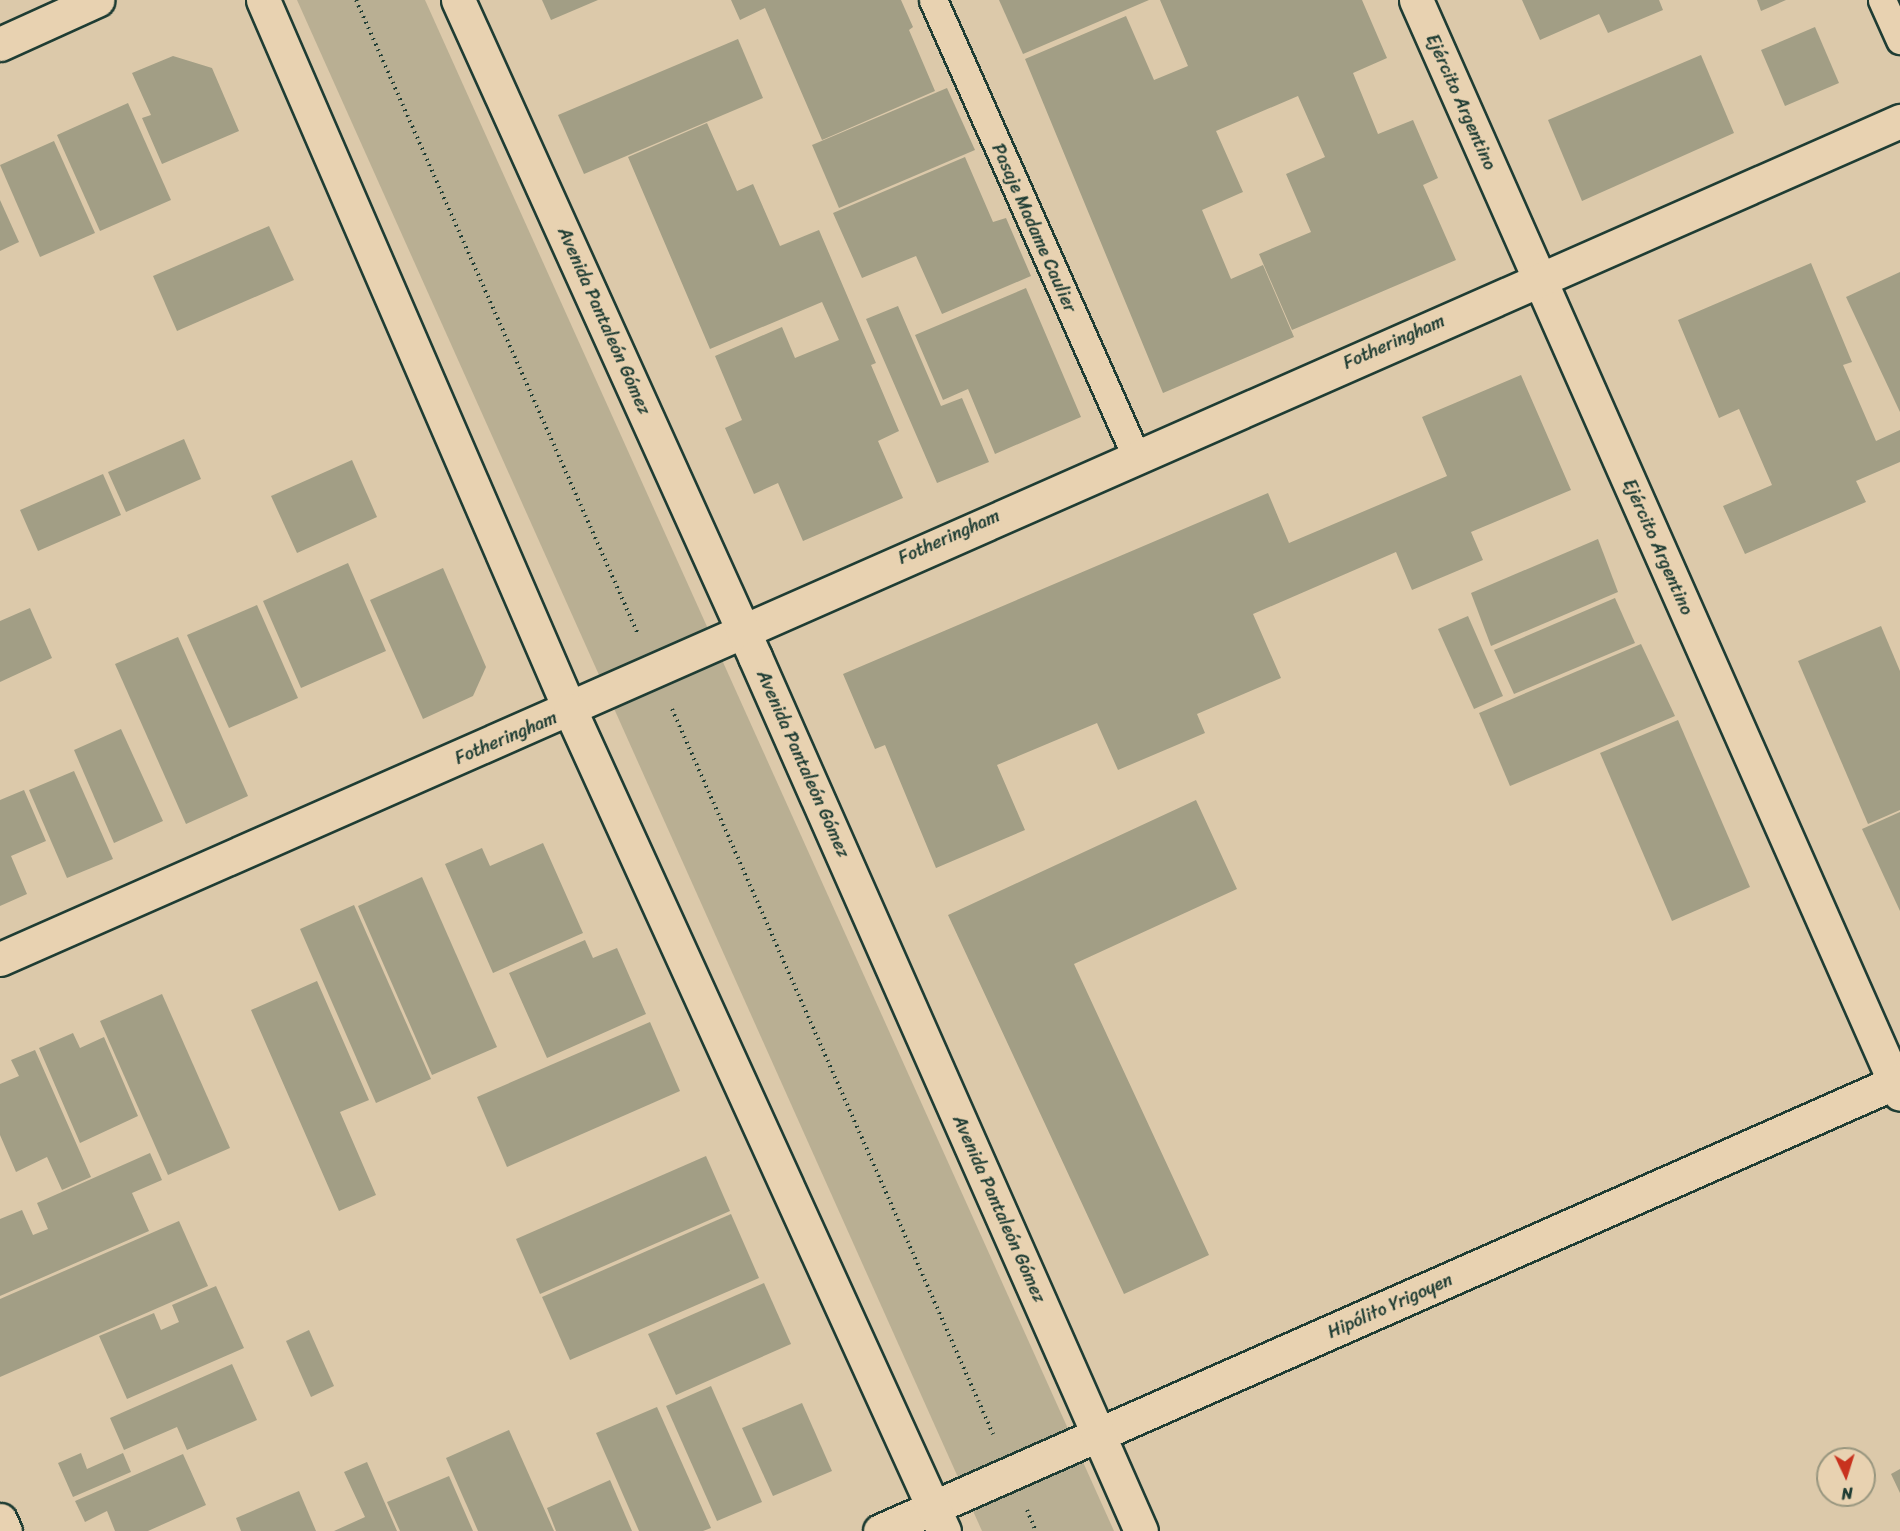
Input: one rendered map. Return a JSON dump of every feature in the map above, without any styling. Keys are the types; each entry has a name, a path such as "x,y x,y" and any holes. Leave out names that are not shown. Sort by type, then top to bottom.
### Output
{"street":[{"path":"0,44 97,0"},
{"path":"263,0 570,710 939,1519"},
{"name":"Avenida Pantaleón Gómez","path":"458,0 743,628 1141,1531"},
{"name":"Ejército Argentino","path":"1416,0 1898,1085"},
{"name":"Fotheringham","path":"0,959 570,710 743,628 1900,121"},
{"name":"Hipólito Yrigoyen","path":"880,1531 939,1519 1011,1474 1898,1085"},
{"path":"0,1520 5,1531"}],"lane":[{"name":"Pasaje Madame Caulier","path":"933,0 1136,455"},
{"path":"1882,0 1900,40"}],"path":[{"path":"356,0 1036,1531"}],"shaded area":[{"path":"297,0 425,0 1114,1531 982,1531"}],"building":[{"path":"542,0 598,0 551,20"},
{"path":"731,0 901,0 913,27 909,30 935,91 822,140 765,8 740,20"},
{"path":"999,0 1149,0 1023,54"},
{"path":"1160,0 1362,0 1387,58 1353,73 1378,134 1413,120 1438,178 1423,185 1456,260 1292,330 1259,254 1311,232 1286,174 1325,157 1298,96 1216,131 1243,192 1202,210 1231,279 1263,265 1294,337 1163,393 1025,59 1126,16 1154,80 1188,66"},
{"path":"1522,0 1659,0 1663,10 1608,33 1599,14 1540,40"},
{"path":"1757,0 1786,0 1761,11"},
{"path":"1815,27 1839,83 1785,106 1761,50"},
{"path":"738,39 763,98 584,174 558,115"},
{"path":"1701,55 1734,133 1582,201 1548,120"},
{"path":"173,56 212,68 239,131 162,164 142,118 151,115 132,73"},
{"path":"947,88 975,150 839,208 812,145"},
{"path":"128,103 171,200 100,231 57,135"},
{"path":"707,123 737,191 753,184 780,246 819,230 876,363 871,365 899,431 878,441 903,498 803,541 778,483 754,494 725,428 742,420 715,356 782,327 795,358 839,340 822,302 710,349 628,157"},
{"path":"54,141 95,233 40,257 0,165"},
{"path":"965,157 993,222 1006,218 1031,276 942,314 916,256 862,278 833,213"},
{"path":"0,200 19,242 0,251"},
{"path":"269,226 294,280 177,331 153,276"},
{"path":"1811,263 1852,362 1843,365 1876,441 1900,430 1900,462 1856,481 1866,502 1745,554 1723,506 1772,485 1739,409 1719,418 1678,320"},
{"path":"1900,272 1900,412 1846,297"},
{"path":"1026,288 1081,417 995,454 968,389 943,400 915,335"},
{"path":"898,306 941,406 962,398 989,462 937,483 866,319"},
{"path":"1521,375 1571,490 1471,532 1483,560 1412,590 1396,552 1253,614 1281,678 1197,714 1205,733 1118,770 1097,723 997,765 1025,830 936,868 885,745 875,749 843,674 1268,493 1289,543 1447,476 1422,417"},
{"path":"184,439 201,479 126,512 108,472"},
{"path":"352,460 377,517 297,553 271,496"},
{"path":"103,474 121,515 38,551 20,510"},
{"path":"1598,539 1618,592 1491,646 1471,593"},
{"path":"348,563 386,651 301,688 263,601"},
{"path":"443,568 486,667 473,696 423,719 370,600"},
{"path":"1615,598 1635,643 1514,694 1494,650"},
{"path":"257,605 298,698 229,728 187,635"},
{"path":"30,608 52,658 0,682 0,621"},
{"path":"1468,616 1503,696 1474,709 1438,629"},
{"path":"1881,626 1900,671 1900,810 1868,824 1798,661"},
{"path":"178,637 248,796 186,824 115,664"},
{"path":"1641,644 1675,716 1510,786 1479,713"},
{"path":"1678,720 1750,887 1672,921 1600,753"},
{"path":"121,729 163,821 114,843 74,750"},
{"path":"74,771 113,859 67,878 29,790"},
{"path":"24,790 46,841 11,856 27,894 0,906 0,800"},
{"path":"1196,800 1237,889 1074,964 1209,1255 1124,1294 948,915"},
{"path":"1900,812 1900,911 1862,829"},
{"path":"543,843 583,933 493,973 445,864 482,848 490,866"},
{"path":"422,877 497,1047 432,1075 358,906"},
{"path":"354,905 431,1079 376,1103 300,929"},
{"path":"585,940 593,958 617,948 646,1014 547,1058 509,973"},
{"path":"317,981 369,1100 340,1112 376,1195 339,1211 251,1010"},
{"path":"162,994 230,1148 168,1175 100,1021"},
{"path":"650,1022 680,1091 507,1167 477,1097"},
{"path":"73,1033 80,1048 104,1037 138,1116 80,1143 39,1048"},
{"path":"35,1050 91,1177 62,1190 47,1157 16,1172 0,1135 0,1084 19,1076 11,1060"},
{"path":"150,1153 162,1180 132,1193 149,1231 0,1296 0,1219 22,1210 33,1235 48,1229 37,1203"},
{"path":"706,1156 730,1211 540,1294 516,1239"},
{"path":"731,1214 759,1278 570,1360 542,1297"},
{"path":"179,1221 208,1286 0,1377 0,1299"},
{"path":"764,1283 791,1344 676,1395 648,1334"},
{"path":"216,1286 244,1348 127,1399 99,1336 154,1313 161,1330 179,1322 172,1305"},
{"path":"309,1330 334,1386 311,1397 286,1341"},
{"path":"232,1364 257,1420 187,1450 177,1427 124,1450 110,1418"},
{"path":"711,1386 762,1502 717,1521 666,1406"},
{"path":"802,1403 832,1471 773,1496 742,1428"},
{"path":"657,1407 711,1528 703,1531 639,1531 596,1433"},
{"path":"509,1430 554,1531 478,1531 446,1458"},
{"path":"81,1453 87,1469 123,1453 131,1472 73,1497 58,1463"},
{"path":"183,1454 206,1505 148,1531 115,1531 107,1511 85,1522 75,1501"},
{"path":"367,1462 397,1531 334,1531 365,1517 344,1472"},
{"path":"1900,1469 1900,1493 1891,1474"},
{"path":"449,1476 473,1531 400,1531 387,1502"},
{"path":"610,1480 632,1531 556,1531 547,1508"},
{"path":"299,1491 316,1531 241,1531 236,1518"}]}
